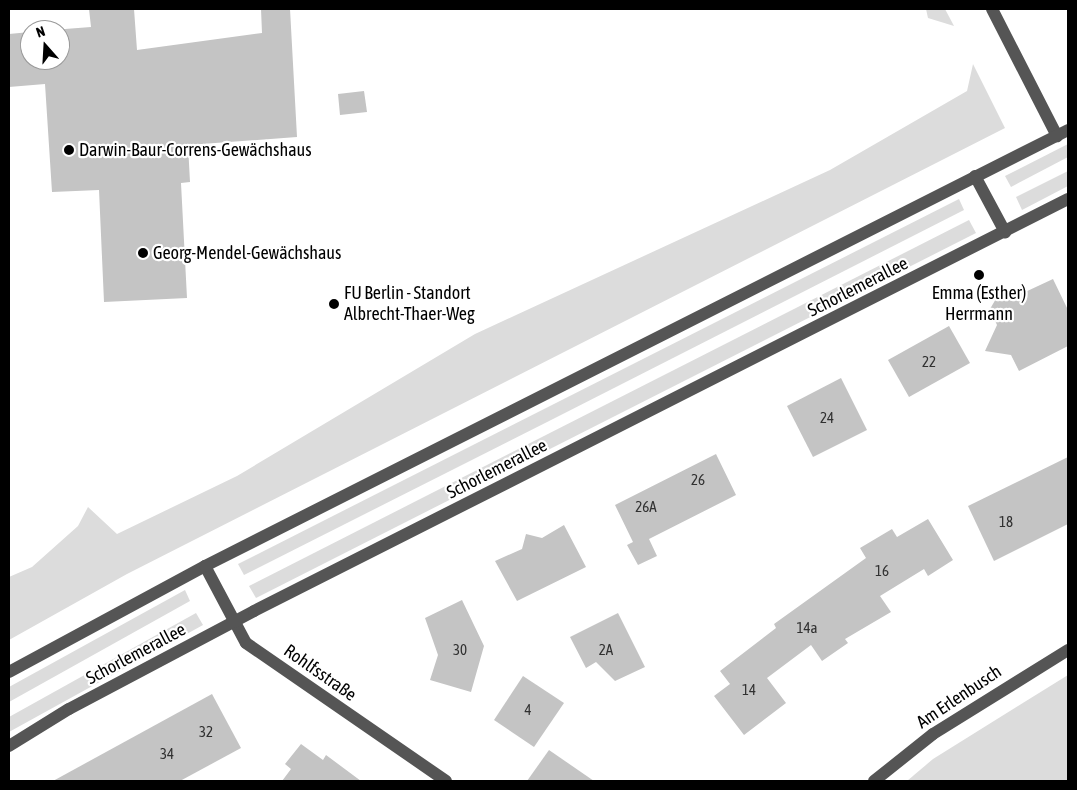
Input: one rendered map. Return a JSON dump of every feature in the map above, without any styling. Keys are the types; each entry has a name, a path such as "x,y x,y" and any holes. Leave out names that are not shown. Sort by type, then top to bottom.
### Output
{"street":[{"path":"9,672 205,566 1063,133 992,9"},
{"path":"975,176 1005,232"},
{"name":"Schorlemerallee","path":"9,746 69,709 234,622 1068,200"},
{"name":"Rohlfsstraße","path":"205,566 246,643 446,781"},
{"name":"Am Erlenbusch","path":"874,781 933,734 1068,650"}],"shaded area":[{"path":"926,9 945,9 954,26 928,18"},
{"path":"973,64 1005,128 127,574 9,640 9,577 32,567 78,526 88,507 117,534 237,476 475,334 830,170 967,91"},
{"path":"1068,144 1068,157 1011,187 1005,176"},
{"path":"1068,171 1068,186 1022,210 1016,197"},
{"path":"959,199 964,210 557,417 244,575 238,564"},
{"path":"969,220 976,233 256,598 249,586"},
{"path":"185,590 190,601 9,702 9,687"},
{"path":"196,613 203,625 9,732 9,717"},
{"path":"1068,675 1068,781 907,781 933,759"}],"building":[{"path":"89,9 134,9 137,50 262,33 261,9 290,9 297,137 188,145 190,182 181,183 187,298 104,302 99,190 52,192 45,84 9,87 9,34 20,33 20,70 70,70 70,29 91,27"},
{"path":"364,91 367,112 340,115 338,94"},
{"path":"1053,279 1068,310 1068,346 1019,371 1011,355 985,351 997,325 990,309 997,297 1007,292 1023,293"},
{"path":"949,326 970,363 909,397 888,360"},
{"path":"841,378 867,430 813,457 787,406"},
{"path":"716,454 736,495 649,539 657,556 638,565 627,545 633,542 615,505"},
{"path":"1068,457 1068,524 994,561 968,506"},
{"path":"928,519 953,560 928,576 924,569 880,596 891,612 845,639 848,643 822,661 811,645 767,678 786,703 744,735 714,696 730,684 720,671 776,628 774,624 866,558 860,548 892,529 897,537"},
{"path":"564,525 586,567 517,601 495,561 522,549 526,534 542,538"},
{"path":"462,600 484,646 471,692 430,680 438,655 425,618"},
{"path":"618,613 645,667 615,681 596,662 586,668 570,637"},
{"path":"523,676 564,703 534,747 494,720"},
{"path":"212,694 241,748 180,781 53,781"},
{"path":"301,744 323,760 326,755 361,781 282,781 291,769 285,764"},
{"path":"549,750 594,781 527,781"}],"place":[{"name":"Darwin-Baur-Correns-Gewächshaus","path":"69,150"},
{"name":"Georg-Mendel-Gewächshaus","path":"143,253"},
{"name":"Emma (Esther) Herrmann","path":"979,275"},
{"name":"FU Berlin - Standort Albrecht-Thaer-Weg","path":"334,304"}]}
